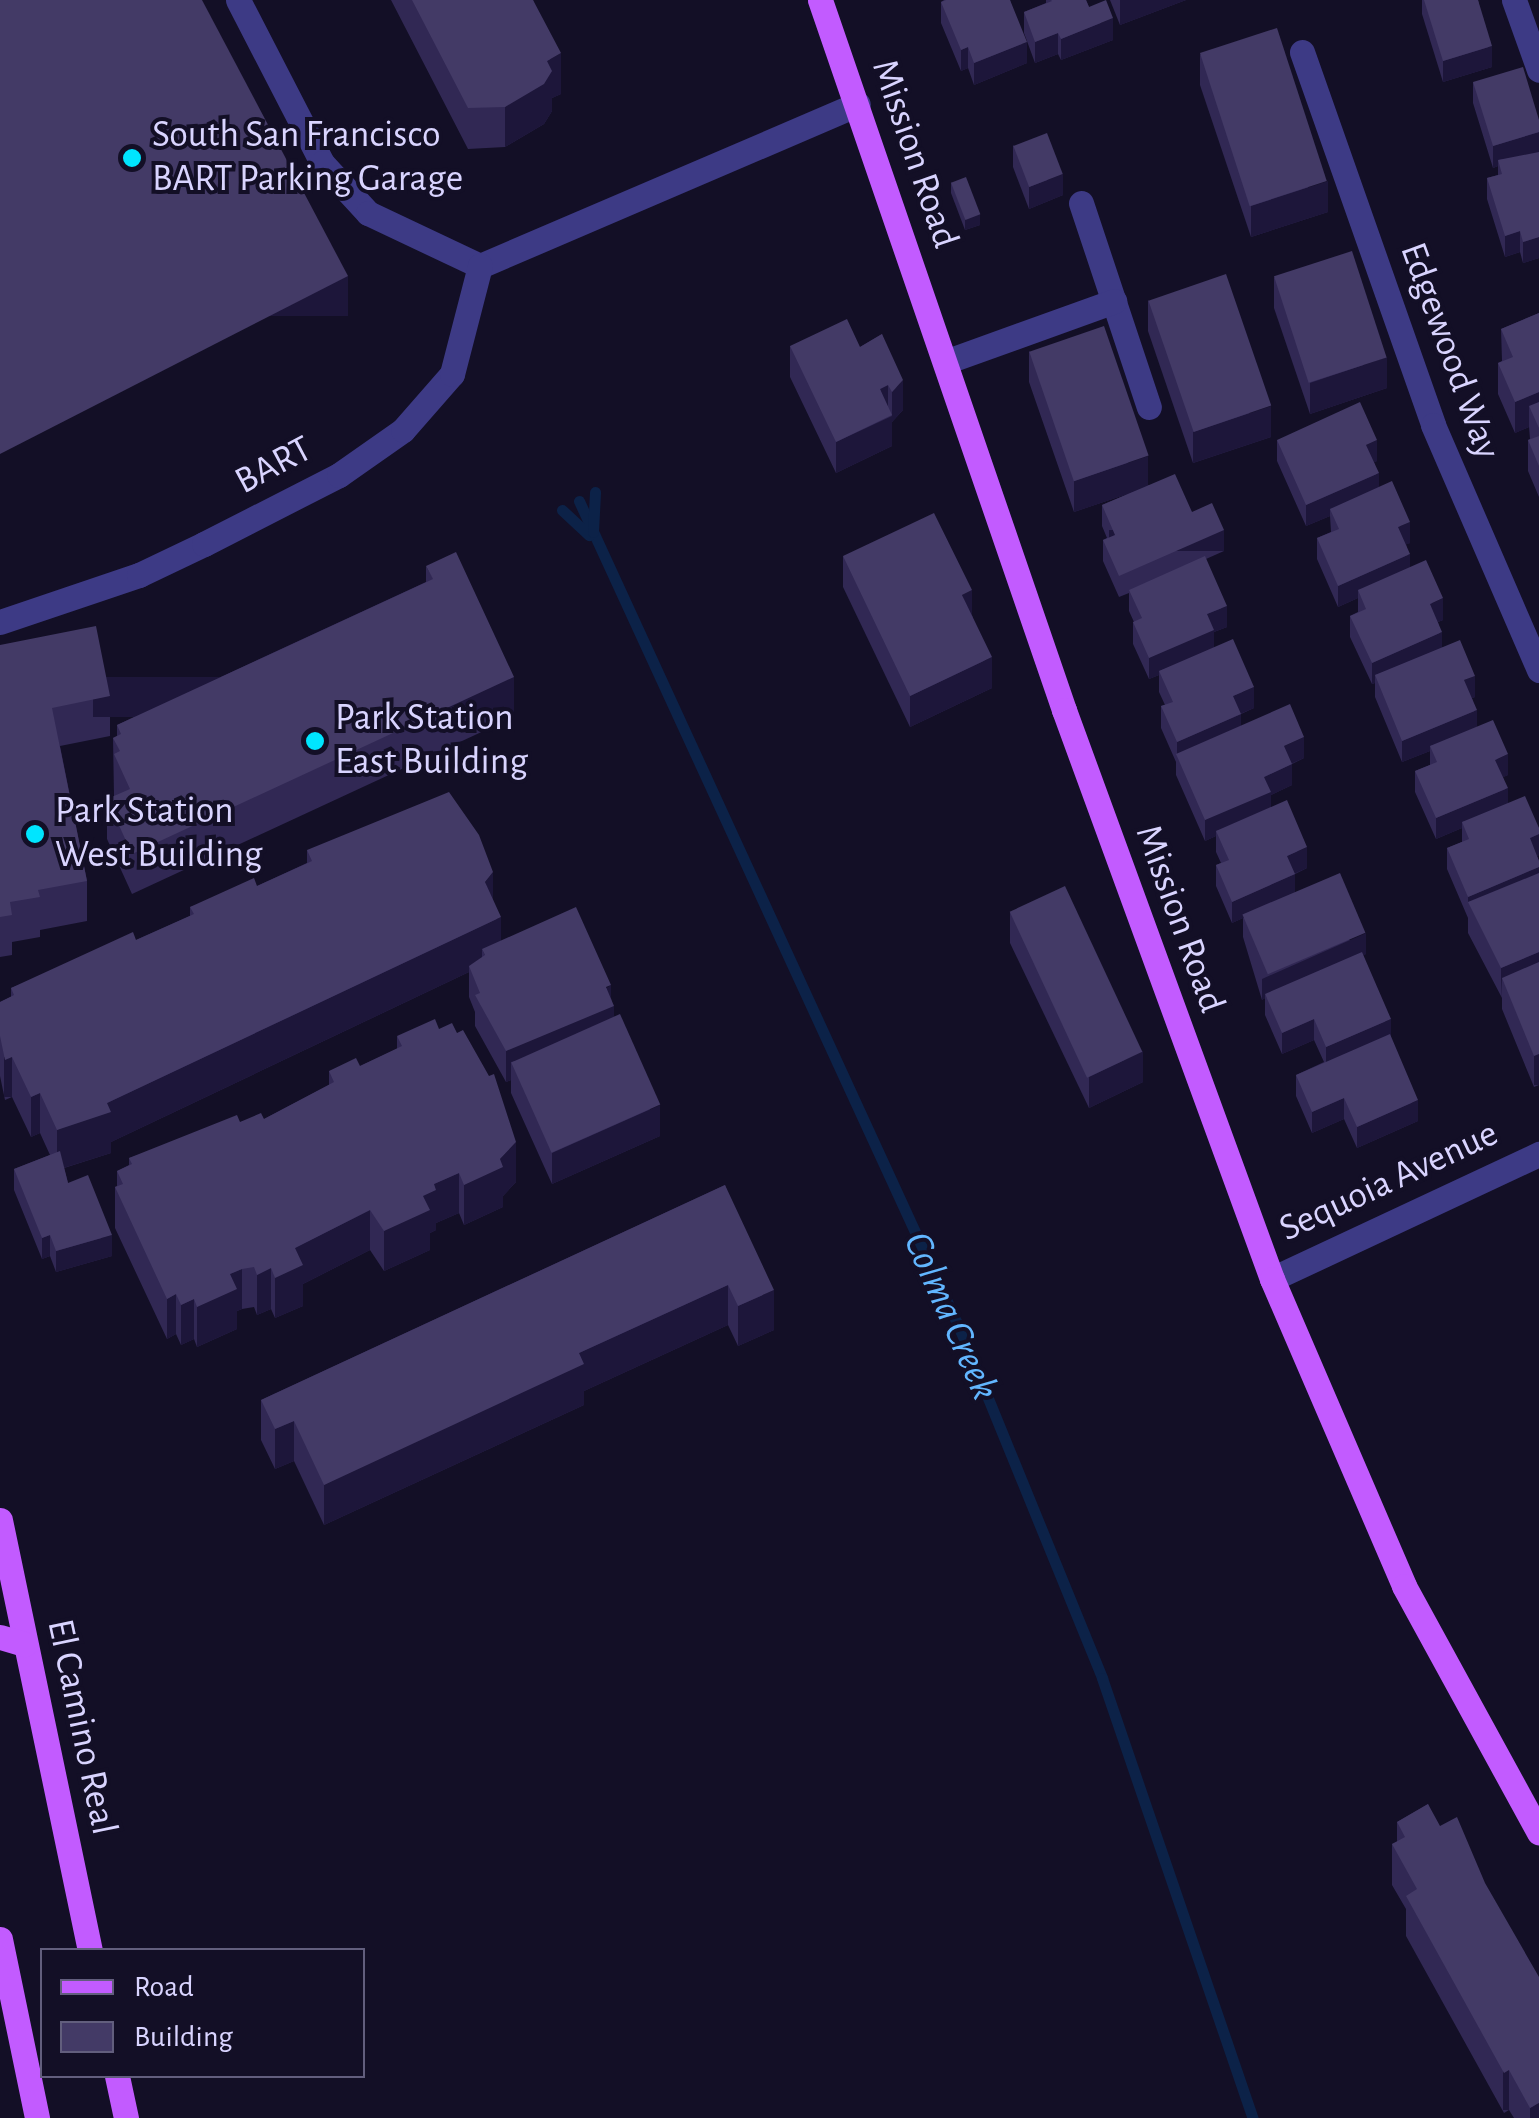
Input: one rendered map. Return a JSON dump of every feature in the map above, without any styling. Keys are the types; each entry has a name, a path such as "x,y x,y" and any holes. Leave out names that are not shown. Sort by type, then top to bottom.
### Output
{"main road":[{"name":"Mission Road","path":"820,0 1272,1279 1404,1586 1539,1834"},
{"name":"El Camino Real","path":"0,1520 12,1640 89,1948"},
{"path":"0,1939 37,2118"},
{"path":"117,2078 126,2118"}],"street":[{"path":"238,0 322,163 368,213 480,266 858,104"},
{"path":"1514,0 1537,55"},
{"name":"Edgewood Way","path":"1302,52 1433,425 1539,670"},
{"path":"1081,204 1149,406"},
{"name":"BART","path":"0,622 97,590 204,544 403,430 452,374 480,266"},
{"path":"945,362 1114,301"},
{"name":"Sequoia Avenue","path":"1272,1279 1539,1154"}],"building":[{"name":"South San Francisco BART Parking Garage","path":"0,0 202,0 348,276 0,454"},
{"path":"412,0 533,0 561,53 547,61 552,71 544,84 505,107 468,108"},
{"path":"1010,0 1027,42 974,63 968,47 961,50 941,2"},
{"path":"1051,0 1086,0 1089,7 1106,0 1113,18 1061,39 1058,33 1035,42 1024,12"},
{"path":"1424,0 1478,0 1492,46 1443,61"},
{"path":"1277,28 1327,181 1250,206 1200,53"},
{"path":"1523,67 1539,132 1493,146 1473,82"},
{"path":"1047,133 1063,174 1029,187 1013,146"},
{"path":"1539,152 1539,237 1523,242 1520,231 1505,236 1487,178 1502,174 1498,160"},
{"path":"966,177 980,214 965,220 951,183"},
{"path":"1352,251 1387,358 1309,383 1274,276"},
{"path":"1226,274 1271,405 1194,432 1148,301"},
{"path":"1539,313 1539,392 1515,402 1498,363 1513,357 1501,329"},
{"path":"847,319 860,347 882,334 903,380 892,392 888,385 880,389 892,415 836,442 790,346"},
{"path":"1104,326 1149,456 1074,481 1029,352"},
{"path":"1360,402 1377,440 1366,445 1379,473 1306,505 1277,440"},
{"path":"1539,402 1539,428 1529,406"},
{"path":"1539,436 1539,466 1528,440"},
{"path":"1175,474 1192,512 1212,503 1224,530 1119,576 1103,540 1115,535 1102,505"},
{"path":"1392,481 1410,522 1398,527 1410,554 1338,586 1317,538 1339,529 1330,509"},
{"path":"934,513 972,590 962,595 992,657 910,696 843,556"},
{"name":"Park Station East Building","path":"456,552 514,677 132,854 107,799 130,789 114,754 120,751 113,738 121,734 117,725 433,579 426,566"},
{"path":"1205,556 1227,606 1207,614 1214,630 1149,658 1133,622 1142,618 1129,590"},
{"path":"1426,560 1443,598 1430,604 1442,632 1372,663 1350,616 1366,609 1358,590"},
{"name":"Park Station West Building","path":"96,626 110,696 52,708 87,881 38,890 40,897 10,902 12,915 0,917 0,645"},
{"path":"1233,639 1254,687 1233,696 1241,714 1177,742 1161,706 1173,702 1159,671"},
{"path":"1460,640 1475,676 1464,680 1477,710 1402,741 1375,675"},
{"path":"1290,704 1304,737 1284,746 1292,764 1264,777 1271,792 1205,820 1176,754"},
{"path":"1493,720 1508,754 1495,760 1508,788 1436,818 1415,771 1437,762 1430,746"},
{"path":"449,792 479,835 493,872 485,882 501,917 107,1103 111,1112 57,1130 40,1093 31,1097 12,1057 5,1060 0,1002 14,995 11,988 133,932 136,940 194,914 190,907 254,878 257,886 312,861 307,850"},
{"path":"1525,796 1539,828 1539,834 1530,838 1539,867 1468,897 1447,848 1469,839 1462,822"},
{"path":"1287,800 1307,847 1287,856 1295,874 1232,902 1216,865 1229,860 1216,831"},
{"path":"1340,873 1365,933 1268,974 1242,914"},
{"path":"1539,873 1539,952 1501,968 1468,902"},
{"path":"1065,886 1142,1052 1087,1078 1010,912"},
{"path":"576,907 611,985 606,987 614,1006 506,1051 475,995 480,993 469,966 485,955 482,949"},
{"path":"1362,952 1391,1019 1326,1047 1314,1019 1282,1033 1265,994"},
{"path":"1539,962 1539,1054 1534,1056 1502,978"},
{"path":"620,1014 660,1104 552,1153 511,1062"},
{"path":"435,1019 439,1029 452,1023 457,1033 463,1030 489,1076 494,1074 516,1142 500,1159 503,1167 464,1185 459,1173 434,1184 436,1190 423,1196 430,1210 384,1231 370,1210 295,1248 303,1265 275,1278 271,1268 257,1275 254,1267 242,1269 230,1274 237,1289 197,1307 194,1299 181,1305 176,1294 167,1299 115,1187 123,1184 117,1171 132,1164 129,1158 237,1115 240,1122 261,1113 264,1119 334,1082 329,1071 356,1058 360,1066 402,1046 397,1036"},
{"path":"1390,1034 1418,1100 1357,1127 1344,1098 1312,1112 1296,1075"},
{"path":"60,1151 68,1183 88,1175 112,1235 56,1251 50,1235 42,1238 14,1169"},
{"path":"725,1185 774,1290 738,1306 728,1285 579,1353 584,1364 324,1485 294,1421 275,1429 261,1400"},
{"path":"1428,1804 1440,1826 1457,1817 1485,1883 1539,1977 1539,2103 1530,2108 1509,2070 1504,2073 1406,1896 1417,1889 1392,1844 1405,1837 1397,1822"}],"waterway":[{"name":"Colma Creek","path":"593,532 595,492"},
{"name":"Colma Creek","path":"579,501 961,1332 1102,1678 1253,2118"},
{"name":"Colma Creek","path":"562,510 589,535"}],"place":[{"name":"South San Francisco BART Parking Garage","path":"132,158"},
{"name":"Park Station East Building","path":"315,741"},
{"name":"Park Station West Building","path":"35,834"}]}
